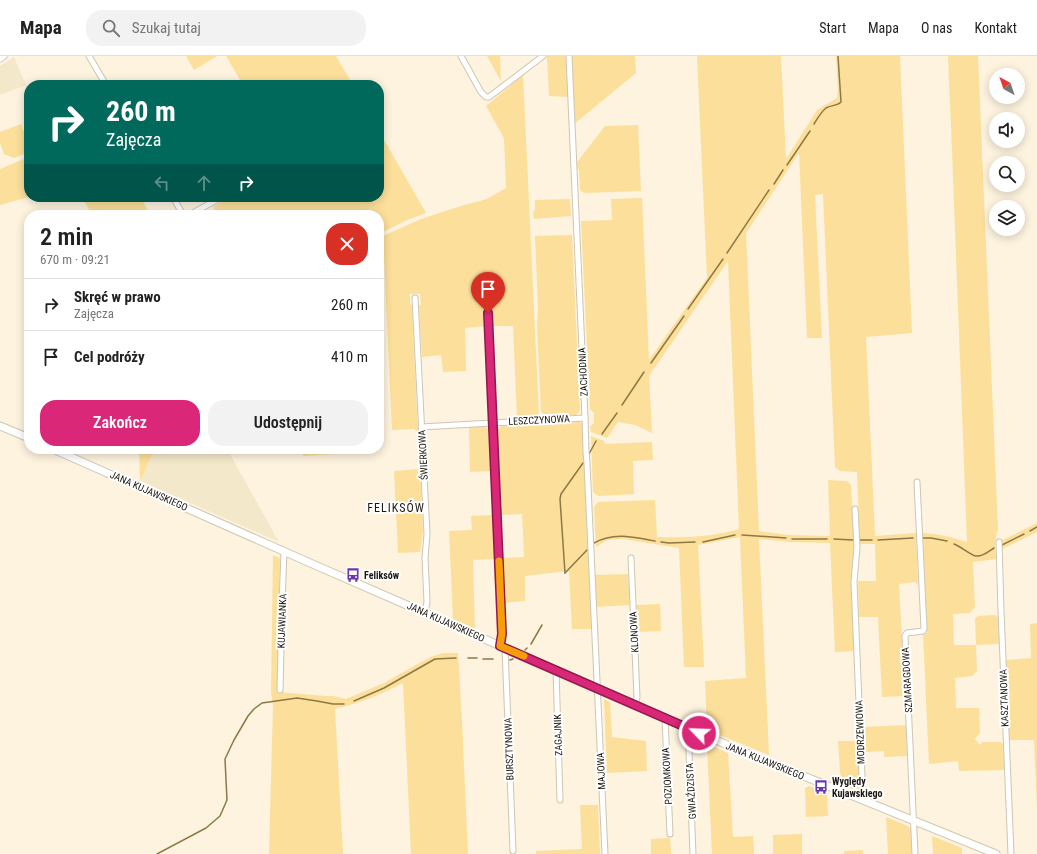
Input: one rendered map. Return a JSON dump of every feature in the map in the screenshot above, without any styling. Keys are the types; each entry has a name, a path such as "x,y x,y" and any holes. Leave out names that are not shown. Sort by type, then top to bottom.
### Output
{"main road":[{"path":"0,426 24,436"},
{"name":"JANA KUJAWSKIEGO","path":"64,454 732,748 996,854"}],"street":[{"path":"89,56 103,80"},
{"path":"461,56 481,92 486,97 494,94 543,56"},
{"name":"ZACHODNIA","path":"569,56 597,688"},
{"path":"198,210 213,202"},
{"name":"BURSZTYNOWA","path":"487,283 492,422 513,851"},
{"name":"ŚWIERKOWA","path":"415,298 427,534 424,558 427,602 425,612"},
{"name":"LESZCZYNOWA","path":"421,426 585,418"},
{"name":"SZMARAGDOWA","path":"913,821 905,636 907,633 922,631 924,629 917,482"},
{"name":"MODRZEWIOWA","path":"855,509 857,547 854,582 863,800"},
{"name":"KASZTANOWA","path":"999,542 1011,854"},
{"name":"KUJAWIANKA","path":"280,690 284,551"},
{"name":"KLONOWA","path":"631,558 637,697 636,705"},
{"name":"ZAGAJNIK","path":"556,670 560,800"},
{"name":"MAJOWA","path":"597,688 605,854"},
{"name":"POZIOMKOWA","path":"665,718 670,834"},
{"name":"GWIAŹDZISTA","path":"688,728 693,854"},
{"path":"913,821 915,854"}],"shaded area":[{"path":"186,56 217,56 194,70"},
{"path":"226,56 336,56 350,80 240,80"},
{"path":"487,56 500,56 501,81"},
{"path":"547,56 567,56 569,97 549,96"},
{"path":"570,56 635,56 636,73 574,124"},
{"path":"697,56 781,56 786,159 817,110 837,98 836,56 900,56 912,333 866,337 875,536 916,533 918,585 915,582 899,584 905,696 882,697 878,617 859,617 858,581 876,581 875,544 860,544 857,472 840,471 835,467 823,194 815,195 822,338 807,338 799,153 746,233 759,531 789,535 830,536 828,480 847,481 851,485 854,544 851,582 854,651 835,652 830,543 790,542 759,539 769,755 707,730 705,681 746,678 740,537 698,545 704,667 684,667 679,548 623,539 607,540 596,547 594,507 598,502 655,500 657,537 719,534 739,529 728,261 649,376 652,433 635,425 618,422 607,438 591,432 590,427 594,423 594,413 590,409 581,221 612,220 611,199 642,198 649,360 707,278"},
{"path":"948,56 978,56 998,530 995,541 996,559 973,562 975,607 970,613 953,614 954,645 976,645 977,671 972,676 955,678 956,708 979,708 980,733 975,739 980,745 982,742 1000,742 1003,744 1005,770 959,771 958,761 929,764 923,634 927,633 923,533 950,537 967,542"},
{"path":"14,57 24,80 24,86 0,95 0,66"},
{"path":"523,75 539,416 517,417 513,326 492,326 491,280 485,279 486,326 465,328 466,371 443,372 441,355 422,357 419,306 421,304 420,294 410,294 410,304 412,306 418,433 414,429 392,430 384,236 421,219 487,199 506,188 504,138 486,106"},
{"path":"21,124 24,133 24,154 14,158 4,154 0,143 0,132"},
{"path":"638,125 641,191 584,193 580,190 579,170 575,165 605,126"},
{"path":"384,140 426,213 407,220 384,232 384,210 215,210 213,207 222,202 384,202"},
{"path":"24,159 24,198 0,205 0,169"},
{"path":"570,199 571,216 534,219 533,212 535,210 535,200"},
{"path":"85,202 144,202 148,210 89,210"},
{"path":"572,235 580,411 576,415 545,416 541,412 535,236"},
{"path":"579,422 584,424 593,629 572,629 569,571 525,576 525,601 504,603 502,558 524,557 522,514 500,515 496,431 501,426"},
{"path":"469,427 486,427 490,431 492,471 470,472"},
{"path":"591,436 604,441 605,444 652,442 653,460 633,461 634,494 598,496 593,492"},
{"path":"139,454 153,454 140,481"},
{"path":"153,454 230,454 279,542 140,481"},
{"path":"303,454 335,454 303,456"},
{"path":"420,469 423,532 420,552 398,553 394,471"},
{"path":"494,515 495,559 473,560 475,629 453,619 449,531 472,530 471,516"},
{"path":"1037,523 1037,532 1002,549 1001,541"},
{"path":"273,555 280,558 278,692 333,696 346,699 384,683 433,656 443,653 458,653 468,854 411,854 403,683 370,698 335,709 343,854 269,854 273,705 271,692"},
{"path":"628,574 630,605 595,607 594,575"},
{"path":"660,604 661,631 637,632 636,605"},
{"path":"995,615 998,618 999,644 976,645 975,618 978,616"},
{"path":"1037,623 1037,808 1034,740 1009,740 1006,660 1031,658 1030,624"},
{"path":"604,699 610,702 612,737 646,741 647,771 607,773"},
{"path":"906,725 907,756 884,757 884,751 865,752 864,727"},
{"path":"838,741 858,741 860,789 858,791 841,785"},
{"path":"707,744 728,753 733,837 753,836 754,854 712,854"},
{"path":"809,786 827,793 828,816 806,817 805,788"},
{"path":"580,805 598,805 600,854 536,854 536,851 582,849"},
{"path":"886,817 908,826 912,831 913,854 888,854"},
{"path":"802,834 802,854 773,854 773,835"},
{"path":"932,836 962,848 962,854 933,854"},
{"path":"670,838 671,854 651,854 651,839"},
{"path":"863,850 863,854 844,854 844,851"}],"waterway":[{"path":"814,124 826,108 841,102 838,56"},
{"path":"787,165 810,131"},
{"path":"774,184 783,170"},
{"path":"727,253 769,190"},
{"path":"688,309 723,259"},
{"path":"651,363 684,316"},
{"path":"622,405 644,372"},
{"path":"602,434 617,413"},
{"path":"589,454 596,441"},
{"path":"565,573 560,499 561,494 583,463"},
{"path":"1030,531 1037,527"},
{"path":"1002,545 1024,534"},
{"path":"703,542 735,535"},
{"path":"742,535 786,538"},
{"path":"594,543 616,536 655,541"},
{"path":"878,540 913,538"},
{"path":"921,538 947,541"},
{"path":"792,539 827,539"},
{"path":"834,539 853,540"},
{"path":"860,540 872,540"},
{"path":"661,542 695,542"},
{"path":"954,544 976,556 983,555 994,548"},
{"path":"565,573 587,550"},
{"path":"531,644 542,625"},
{"path":"354,701 384,688 435,659 456,658"},
{"path":"468,658 477,658"},
{"path":"483,659 493,659"},
{"path":"157,854 206,828 220,816 227,800 225,759 234,740 248,716 254,709 262,703 297,698 333,704 344,704"}],"slow traffic":[{"path":"499,561 502,634 500,646 524,656"}],"place":[{"name":"Feliksów","path":"353,575"},
{"name":"Wyględy Kujawskiego","path":"821,787"}],"district":[{"name":"FELIKSÓW","path":"396,508"}],"route":[{"path":"488,313 502,634 500,646 699,733"}]}
